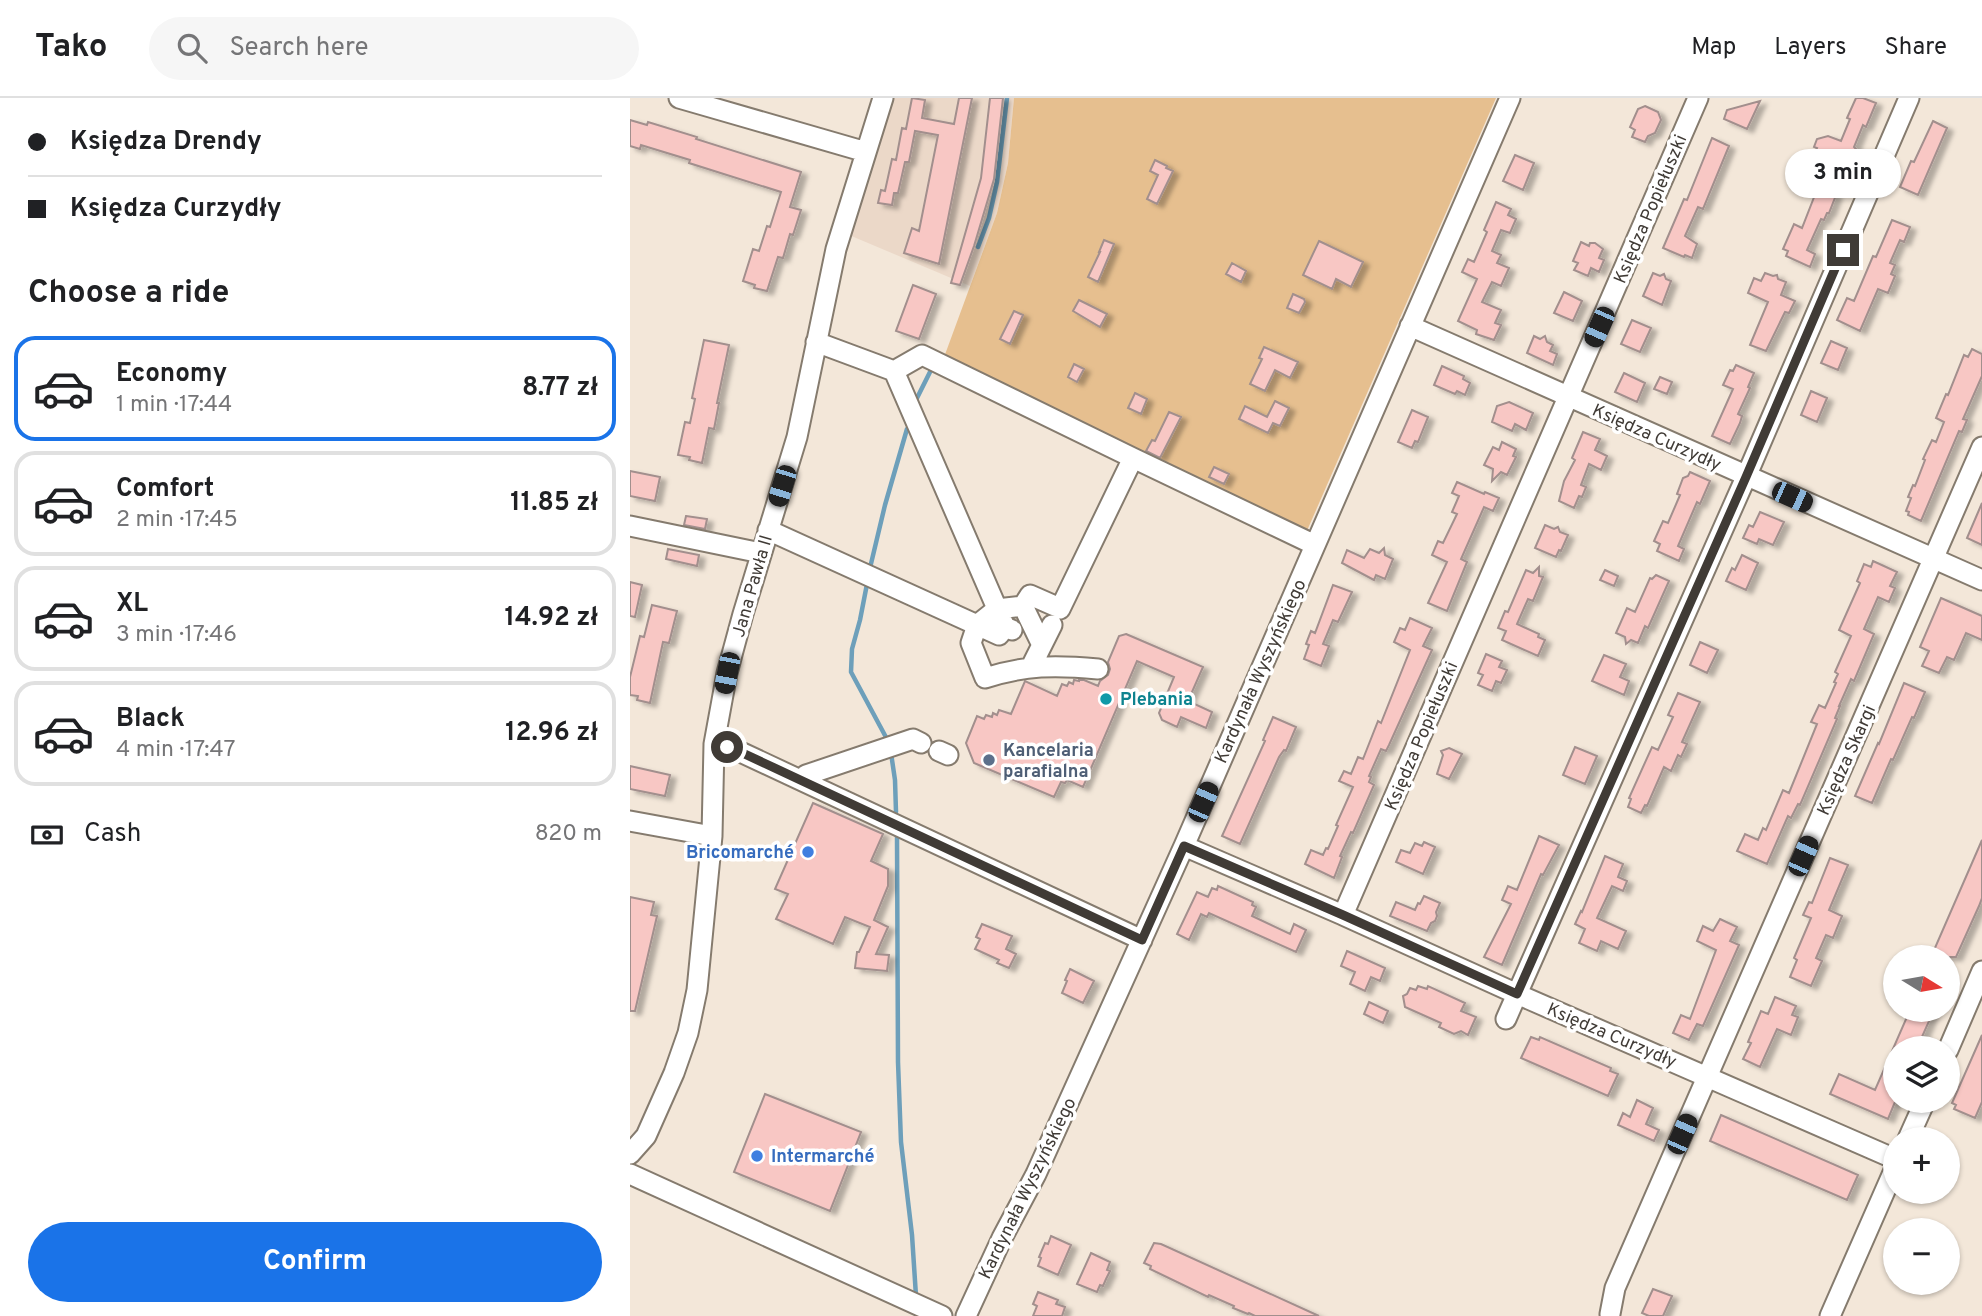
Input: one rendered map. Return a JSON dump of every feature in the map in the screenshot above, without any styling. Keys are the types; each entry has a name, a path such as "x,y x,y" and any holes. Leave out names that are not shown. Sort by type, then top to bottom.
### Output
{"street":[{"path":"679,98 866,152"},
{"name":"Jana Pawła II","path":"630,1154 646,1136 674,1073 688,1033 698,990 712,836 714,744 727,673 797,437 836,249 883,98"},
{"name":"Kardynała Wyszyńskiego","path":"966,1316 1002,1238 1036,1174 1184,846 1510,98"},
{"name":"Księdza Popiełuszki","path":"1343,915 1698,98"},
{"path":"1506,1019 1746,477 1909,98"},
{"path":"1409,326 1568,397"},
{"path":"816,342 894,371 1008,634 1031,667"},
{"path":"894,371 922,355 1315,545"},
{"name":"Księdza Curzydły","path":"1568,397 1933,559"},
{"name":"Księdza Skargi","path":"1610,1314 1615,1288 1982,447"},
{"path":"1031,667 1133,458"},
{"path":"630,526 761,553"},
{"path":"768,530 977,625 1008,634"},
{"path":"1933,559 1982,580"},
{"path":"982,683 1030,595 1056,613"},
{"path":"1023,606 1042,645"},
{"path":"977,625 971,642 982,683"},
{"path":"982,683 1011,670 1031,667 1060,665 1098,669"},
{"path":"803,781 806,775 913,739 920,743"},
{"path":"714,744 734,749 1142,940"},
{"path":"630,821 712,836"},
{"path":"1184,846 1343,915"},
{"name":"Księdza Curzydły","path":"1343,915 1707,1076"},
{"path":"1954,1036 1982,971"},
{"path":"1707,1076 1883,1154"},
{"path":"630,1174 942,1316"},
{"path":"1830,1316 1883,1195"}],"shaded area":[{"path":"890,98 1014,98 1008,163 997,213 970,286 849,235"},
{"path":"1014,98 1496,98 1306,533 943,360 997,213 1008,163"}],"building":[{"path":"912,98 925,100 922,118 954,124 959,98 972,98 939,264 904,253 912,228 919,231 938,135 915,131 909,162 905,162 898,193 894,193 892,205 878,203 881,190 885,191 892,159 896,160 902,128 906,129"},
{"path":"990,98 1003,98 994,179 960,285 951,283 981,178"},
{"path":"1856,98 1876,103 1854,147 1856,149 1851,162 1854,163 1847,177 1811,161 1817,148 1814,147 1817,139 1828,136 1841,141"},
{"path":"1760,101 1747,129 1724,119 1727,110"},
{"path":"1645,106 1658,112 1661,120 1655,133 1648,136 1645,142 1632,137 1635,130 1630,127 1638,109"},
{"path":"630,120 647,125 648,122 801,172 790,207 801,210 783,258 778,257 767,291 754,288 755,285 743,281 753,249 759,251 767,226 770,227 781,192 641,145 640,149 630,146"},
{"path":"1933,121 1947,128 1918,195 1900,187"},
{"path":"1712,138 1729,146 1703,209 1698,207 1685,236 1697,244 1692,258 1685,255 1684,257 1663,248 1684,199 1687,200"},
{"path":"1515,155 1534,163 1523,190 1503,181"},
{"path":"1155,160 1173,171 1157,204 1147,199 1158,175 1150,171"},
{"path":"1818,187 1836,195 1829,213 1824,220 1821,219 1807,250 1815,254 1810,267 1786,256 1788,251 1783,249 1794,224 1802,228"},
{"path":"1496,202 1511,209 1508,215 1516,219 1510,233 1501,230 1492,251 1501,255 1497,263 1509,268 1501,286 1492,282 1482,302 1501,310 1495,323 1501,325 1494,340 1476,334 1477,330 1458,321 1477,279 1462,272 1468,259 1474,262"},
{"path":"1892,220 1910,227 1904,242 1900,240 1890,263 1895,265 1891,274 1895,276 1888,293 1878,289 1860,331 1837,320 1847,298 1854,301"},
{"path":"1104,240 1114,244 1098,282 1088,277"},
{"path":"1319,241 1363,262 1351,287 1336,279 1332,289 1303,275"},
{"path":"1581,242 1589,246 1590,243 1595,243 1603,249 1599,258 1604,260 1599,272 1591,268 1588,276 1574,270 1578,263 1573,261"},
{"path":"1232,263 1246,271 1241,282 1226,274"},
{"path":"1653,273 1660,276 1664,274 1666,279 1671,281 1662,305 1643,296"},
{"path":"1765,273 1777,275 1778,279 1786,282 1781,295 1795,301 1789,313 1785,312 1766,351 1750,345 1768,302 1748,293 1754,278 1761,281"},
{"path":"913,285 936,294 919,339 896,331"},
{"path":"1564,292 1582,301 1573,321 1554,313"},
{"path":"1293,294 1305,302 1299,313 1287,308"},
{"path":"1079,300 1107,314 1100,327 1073,311"},
{"path":"1014,311 1023,315 1010,344 1000,339"},
{"path":"1632,320 1651,328 1640,352 1621,344"},
{"path":"1534,336 1540,339 1545,336 1547,342 1553,345 1550,351 1557,354 1553,365 1527,353"},
{"path":"704,340 729,345 714,429 709,428 702,463 678,455 685,422 690,423 695,399 692,398"},
{"path":"1831,341 1847,348 1838,370 1821,363"},
{"path":"1264,347 1298,362 1290,378 1275,370 1265,391 1250,384 1262,359 1259,358"},
{"path":"1972,349 1982,354 1982,376 1963,419 1967,420 1962,432 1959,431 1921,521 1908,515 1909,512 1906,511 1911,498 1908,497 1913,485 1915,486 1932,440 1936,442 1944,422 1936,418 1946,394 1948,395 1964,355 1968,357"},
{"path":"1074,364 1084,369 1077,382 1068,377"},
{"path":"1736,365 1754,373 1738,414 1742,416 1740,423 1730,444 1712,436 1733,389 1723,385 1730,370 1733,371"},
{"path":"1442,366 1464,376 1463,379 1470,383 1465,395 1457,391 1455,394 1434,385"},
{"path":"1624,373 1645,383 1637,402 1615,392"},
{"path":"1660,377 1672,382 1667,394 1654,389"},
{"path":"1811,391 1827,398 1817,422 1801,415"},
{"path":"1135,393 1147,399 1141,414 1128,408"},
{"path":"1275,401 1289,408 1280,426 1273,423 1268,433 1239,419 1245,406 1267,417"},
{"path":"1509,402 1533,413 1526,430 1515,424 1512,431 1492,422 1497,406"},
{"path":"1412,410 1428,417 1418,442 1415,441 1412,448 1398,442"},
{"path":"1169,412 1181,417 1160,458 1146,451 1152,440 1155,441"},
{"path":"1583,432 1600,439 1595,450 1607,456 1601,470 1589,464 1581,485 1586,487 1574,508 1559,501"},
{"path":"1502,442 1516,449 1513,456 1516,457 1507,475 1501,472 1492,481 1493,469 1484,465 1493,447 1499,450"},
{"path":"1214,467 1229,474 1224,484 1209,477"},
{"path":"630,471 660,477 655,501 630,496"},
{"path":"1690,472 1710,481 1700,504 1697,502 1678,546 1684,549 1679,561 1657,551 1660,544 1654,541 1663,521 1668,523 1680,495 1677,494 1683,478"},
{"path":"1457,482 1499,498 1493,511 1484,507 1461,559 1467,562 1447,611 1428,603 1447,562 1432,555 1438,541 1443,543 1457,514 1452,512 1459,496 1452,493"},
{"path":"1982,503 1982,545 1967,538"},
{"path":"1760,512 1784,522 1773,545 1759,539 1757,544 1743,538 1749,525 1753,527"},
{"path":"686,516 707,519 705,529 684,525"},
{"path":"1545,525 1554,529 1558,527 1560,532 1568,535 1556,557 1535,548"},
{"path":"1384,548 1385,555 1393,559 1385,579 1376,575 1374,580 1342,563 1347,550 1364,558 1370,549 1379,553"},
{"path":"668,549 699,555 697,566 666,559"},
{"path":"1742,555 1758,563 1746,590 1726,581"},
{"path":"1873,561 1897,572 1890,586 1895,588 1889,602 1878,597 1864,629 1874,634 1854,681 1851,679 1839,706 1835,718 1837,719 1800,805 1798,804 1791,818 1788,816 1767,864 1737,851 1745,834 1758,840 1763,828 1766,830 1783,790 1789,793 1817,724 1811,722 1819,705 1825,708 1836,683 1834,682 1838,674 1835,672 1851,636 1839,630 1860,583 1857,581 1864,564 1871,567"},
{"path":"1539,567 1539,576 1543,577 1533,601 1528,599 1517,624 1539,634 1538,637 1545,640 1538,656 1502,640 1506,631 1498,628 1526,570 1533,573"},
{"path":"1605,570 1618,576 1614,586 1600,580"},
{"path":"1656,575 1669,581 1648,628 1645,626 1638,643 1631,640 1626,644 1625,637 1616,633 1627,608 1635,612 1650,578"},
{"path":"630,582 642,585 635,617 630,616"},
{"path":"1333,585 1352,592 1338,622 1333,620 1323,644 1329,646 1321,666 1304,659 1309,645 1306,644 1311,631 1315,633"},
{"path":"1941,598 1982,616 1982,640 1966,633 1954,660 1947,657 1939,673 1922,666 1929,651 1920,647"},
{"path":"652,605 677,611 669,643 663,642 650,703 630,695 630,677 640,636 644,637"},
{"path":"1410,618 1432,628 1423,646 1432,650 1386,751 1381,749 1369,776 1369,782 1374,785 1340,856 1342,857 1334,878 1305,864 1311,850 1323,855 1338,826 1336,825 1353,787 1339,781 1344,771 1351,774 1358,757 1363,759 1378,721 1381,723 1410,650 1394,642 1400,628 1405,630"},
{"path":"1126,634 1203,667 1188,701 1212,712 1206,728 1181,717 1177,727 1162,720 1159,713 1174,677 1137,661 1083,787 1067,780 1065,783 1061,782 1054,797 974,763 966,743 977,716 984,719 986,715 992,717 993,713 997,715 999,710 1011,714 1025,681 1057,696 1062,684 1073,684 1074,680 1084,680 1098,686 1108,675 1108,662 1119,636"},
{"path":"1700,642 1718,650 1707,673 1690,665"},
{"path":"1486,654 1502,661 1499,667 1507,670 1501,683 1496,681 1492,691 1478,685 1483,675 1478,673"},
{"path":"1604,655 1626,664 1620,677 1629,681 1624,695 1592,681"},
{"path":"1904,683 1925,692 1872,803 1855,796"},
{"path":"1678,693 1700,702 1682,742 1687,744 1681,757 1678,755 1671,771 1664,767 1647,806 1645,805 1641,813 1628,807 1629,798 1652,747 1658,750 1673,717 1668,715"},
{"path":"1273,717 1296,727 1286,751 1279,757 1240,844 1222,836 1265,741 1263,740"},
{"path":"1575,747 1597,756 1585,784 1563,775"},
{"path":"1449,748 1462,754 1449,779 1437,774 1443,755 1441,751"},
{"path":"630,766 670,775 665,796 630,789"},
{"path":"813,803 883,834 871,861 888,869 888,886 874,920 888,927 876,954 889,955 887,971 855,968 857,952 870,927 845,917 833,944 776,919 788,894 775,889"},
{"path":"1539,836 1559,845 1543,875 1541,874 1502,965 1484,957 1511,904 1502,900 1508,886 1517,890"},
{"path":"1982,840 1982,898 1979,906 1960,948 1960,945 1936,945"},
{"path":"1424,842 1435,847 1423,874 1396,862 1401,850 1410,853 1415,843 1422,846"},
{"path":"1605,856 1623,864 1618,877 1627,881 1623,891 1612,886 1597,918 1626,931 1618,949 1601,941 1597,951 1579,943 1585,929 1575,924"},
{"path":"1830,858 1848,865 1829,910 1842,916 1833,938 1826,935 1816,958 1822,961 1811,986 1790,977 1797,960 1794,958 1811,918 1803,915 1809,902 1812,903"},
{"path":"1218,886 1253,902 1252,905 1256,907 1252,916 1290,934 1294,924 1306,930 1296,952 1209,913 1207,917 1201,914 1189,940 1177,934 1197,892 1208,897 1212,888 1217,890"},
{"path":"1424,896 1440,903 1435,921 1427,931 1390,916 1396,902 1415,910"},
{"path":"630,897 654,902 651,915 657,916 635,1011 630,1011"},
{"path":"1720,919 1737,927 1730,941 1739,945 1703,1026 1697,1024 1689,1040 1673,1033 1681,1015 1690,1019 1716,950 1697,941 1703,926 1713,931"},
{"path":"982,924 1012,936 1006,949 1016,954 1009,968 997,963 999,960 975,949 980,939 976,937"},
{"path":"1347,951 1385,968 1380,981 1371,977 1365,991 1350,984 1355,972 1341,966"},
{"path":"1070,969 1094,981 1083,1003 1062,993"},
{"path":"1418,986 1427,989 1428,986 1465,1003 1461,1011 1476,1017 1468,1035 1461,1031 1454,1034 1439,1027 1441,1023 1405,1007 1403,996 1410,988 1416,990"},
{"path":"1775,997 1796,1006 1792,1015 1798,1017 1791,1035 1777,1029 1760,1067 1743,1059 1761,1011 1768,1014"},
{"path":"1369,1002 1388,1011 1383,1023 1364,1014"},
{"path":"1905,1022 1929,1022 1922,1036 1899,1036"},
{"path":"1982,1035 1982,1102 1975,1118 1960,1112 1960,1085"},
{"path":"1531,1037 1539,1040 1540,1037 1611,1068 1610,1071 1618,1074 1608,1096 1521,1058"},
{"path":"1883,1072 1883,1113 1890,1113 1888,1119 1830,1094 1839,1074 1875,1090"},
{"path":"765,1094 861,1132 830,1211 734,1172"},
{"path":"1637,1100 1653,1108 1646,1124 1659,1130 1654,1141 1618,1125 1623,1113 1630,1117"},
{"path":"1721,1115 1858,1175 1847,1200 1710,1141"},
{"path":"1051,1236 1071,1245 1058,1275 1038,1266 1045,1243 1048,1244"},
{"path":"1154,1243 1319,1316 1255,1316 1209,1295 1208,1297 1150,1269 1151,1266 1144,1263"},
{"path":"1091,1253 1110,1262 1107,1270 1110,1271 1097,1292 1077,1284"},
{"path":"1653,1289 1672,1296 1663,1316 1642,1313"},
{"path":"1038,1292 1058,1300 1056,1304 1065,1307 1062,1316 1033,1316 1037,1306 1033,1304"}],"waterway":[{"path":"978,247 989,218 997,182 1007,98"},
{"path":"917,398 932,368"},
{"path":"870,568 907,429"},
{"path":"867,584 852,649 851,672 888,741"},
{"path":"891,753 896,812"},
{"path":"897,836 901,1142 916,1296"}],"place":[{"name":"Plebania","path":"1106,699"},
{"name":"Kancelaria parafialna","path":"989,760"},
{"name":"Bricomarché","path":"808,852"},
{"name":"Intermarché","path":"757,1156"}],"route":[{"path":"727,747 1142,940 1184,846 1517,994 1746,477 1843,250"}]}
